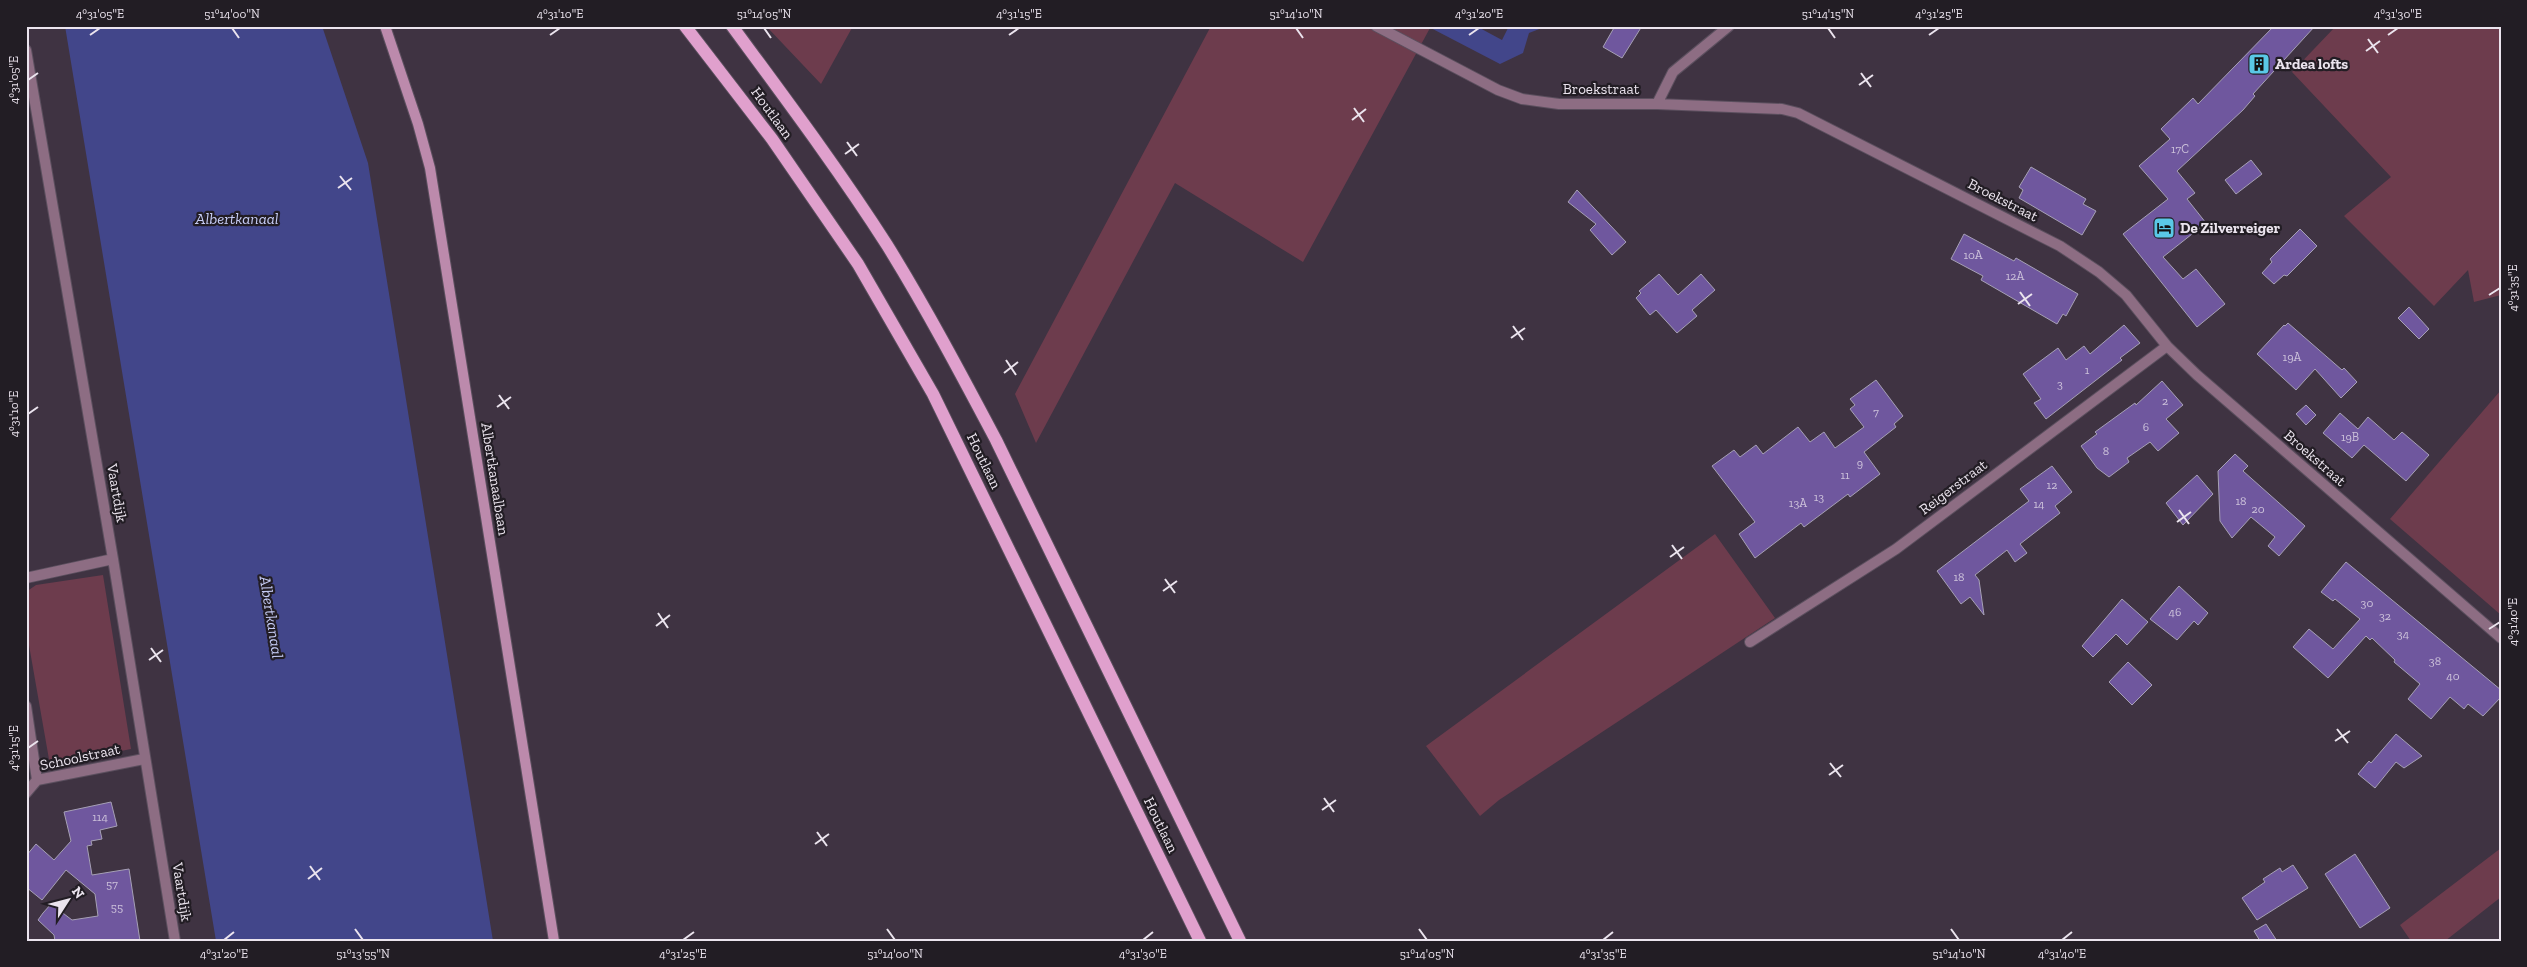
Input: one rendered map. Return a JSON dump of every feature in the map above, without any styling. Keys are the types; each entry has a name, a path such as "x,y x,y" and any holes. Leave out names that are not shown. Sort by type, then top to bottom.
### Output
{"main road":[{"name":"Houtlaan","path":"685,26 772,139 852,256 933,394 1200,941"},
{"name":"Houtlaan","path":"732,26 801,120 886,245 962,376 996,440 1240,941"}],"street":[{"name":"Albertkanaalbaan","path":"385,26 418,124 430,168 554,941"},
{"name":"Broekstraat","path":"1376,26 1498,90 1522,99 1559,104 1658,104 1782,109 1815,119 2080,258 2126,295 2167,346 2217,394 2501,638"},
{"path":"1658,104 1673,72 1729,26"},
{"name":"Vaartdijk","path":"26,50 113,558 174,941"},
{"name":"Reigerstraat","path":"1750,642 1896,549 2167,346"},
{"path":"26,578 113,558"},
{"path":"26,706 37,780"},
{"name":"Schoolstraat","path":"26,793 37,780 144,759"}],"shaded area":[{"path":"766,26 853,26 821,84"},
{"path":"1211,26 1430,28 1303,262 1175,183 1036,443 1015,394"},
{"path":"2336,26 2501,26 2501,295 2474,302 2468,270 2434,306 2344,216 2391,177 2292,72"},
{"path":"2501,390 2501,615 2390,519"},
{"path":"1715,534 1775,618 1499,800 1480,816 1426,746"},
{"path":"103,575 131,749 50,765 26,628 26,592 36,585"},
{"path":"2501,848 2501,897 2445,941 2411,941 2400,925"}],"water":[{"name":"Albertkanaal","path":"65,26 322,26 368,163 493,941 216,941"},
{"path":"1427,26 1476,26 1502,40 1509,26 1547,26 1529,33 1523,53 1500,64"}],"building":[{"path":"1615,26 1642,26 1622,58 1603,47"},
{"path":"2274,26 2315,26 2253,94 2255,96 2243,110 2177,171 2195,193 2187,199 2206,223 2163,257 2183,279 2196,269 2225,304 2197,327 2123,234 2168,199 2139,166 2170,139 2161,129 2193,98 2198,104"},
{"path":"2251,160 2262,174 2236,194 2225,180"},
{"path":"2031,167 2086,199 2083,204 2096,211 2082,235 2019,198 2023,190 2019,187"},
{"path":"1577,190 1626,242 1612,255 1590,230 1596,224 1568,202"},
{"path":"2300,229 2317,246 2287,276 2284,275 2274,284 2262,273 2272,262 2270,259"},
{"path":"1964,234 2014,261 2016,258 2078,294 2066,316 2063,314 2057,324 1981,280 1983,276 1951,259"},
{"path":"1659,274 1678,295 1701,274 1715,290 1692,310 1697,316 1677,333 1656,310 1650,315 1636,298 1641,293 1639,291"},
{"path":"2409,307 2429,329 2419,339 2398,318"},
{"path":"2288,323 2342,370 2344,368 2357,382 2341,398 2315,369 2296,390 2257,354"},
{"path":"2124,325 2140,343 2120,358 2122,360 2046,419 2034,403 2041,399 2023,374 2058,348 2066,360 2084,346 2090,354"},
{"path":"1876,380 1903,416 1894,424 1896,427 1864,452 1880,474 1850,497 1848,494 1804,527 1801,523 1755,558 1739,534 1755,522 1712,466 1734,450 1740,457 1756,445 1763,454 1798,427 1810,442 1824,432 1835,448 1864,427 1850,409 1855,405 1850,399"},
{"path":"2162,381 2183,405 2166,419 2179,433 2158,451 2150,442 2127,458 2129,462 2109,477 2097,468 2081,446 2097,434 2095,432 2135,403 2136,405"},
{"path":"2306,405 2316,415 2306,425 2296,414"},
{"path":"2340,413 2358,429 2368,417 2394,440 2402,432 2429,455 2406,481 2364,445 2352,458 2323,433"},
{"path":"2235,454 2248,466 2243,471 2305,526 2279,556 2268,546 2275,537 2251,517 2232,538 2220,521 2218,471"},
{"path":"2052,466 2072,492 2055,506 2060,513 2020,544 2027,553 2015,562 2007,550 1975,575 1979,580 1984,615 1970,597 1961,604 1937,571 2029,501 2020,489"},
{"path":"2197,475 2213,494 2183,525 2166,503"},
{"path":"2346,562 2501,690 2501,697 2483,716 2468,704 2464,709 2450,697 2431,719 2408,699 2420,684 2394,662 2395,660 2372,638 2370,640 2366,636 2328,678 2293,647 2309,629 2333,649 2360,619 2335,599 2333,601 2321,592"},
{"path":"2179,586 2208,613 2198,625 2194,621 2177,640 2150,619"},
{"path":"2122,599 2148,622 2127,645 2116,634 2093,657 2082,646"},
{"path":"2128,662 2152,685 2132,705 2109,682"},
{"path":"2396,734 2422,756 2404,768 2396,762 2375,788 2358,774 2369,761 2371,763"},
{"path":"111,802 117,826 100,830 102,839 91,841 92,845 87,846 92,875 129,869 140,941 55,941 54,935 38,920 43,913 51,904 72,920 98,916 95,894 66,870 42,900 26,887 26,856 36,844 54,860 71,841 64,812"},
{"path":"2355,854 2390,908 2360,928 2325,874"},
{"path":"2293,865 2308,888 2257,920 2242,898 2265,882 2263,879 2280,868 2282,872"},
{"path":"2266,924 2277,941 2260,941 2254,931"}],"place":[{"name":"Ardea lofts","path":"2259,64"},
{"name":"De Zilverreiger","path":"2164,228"}]}
